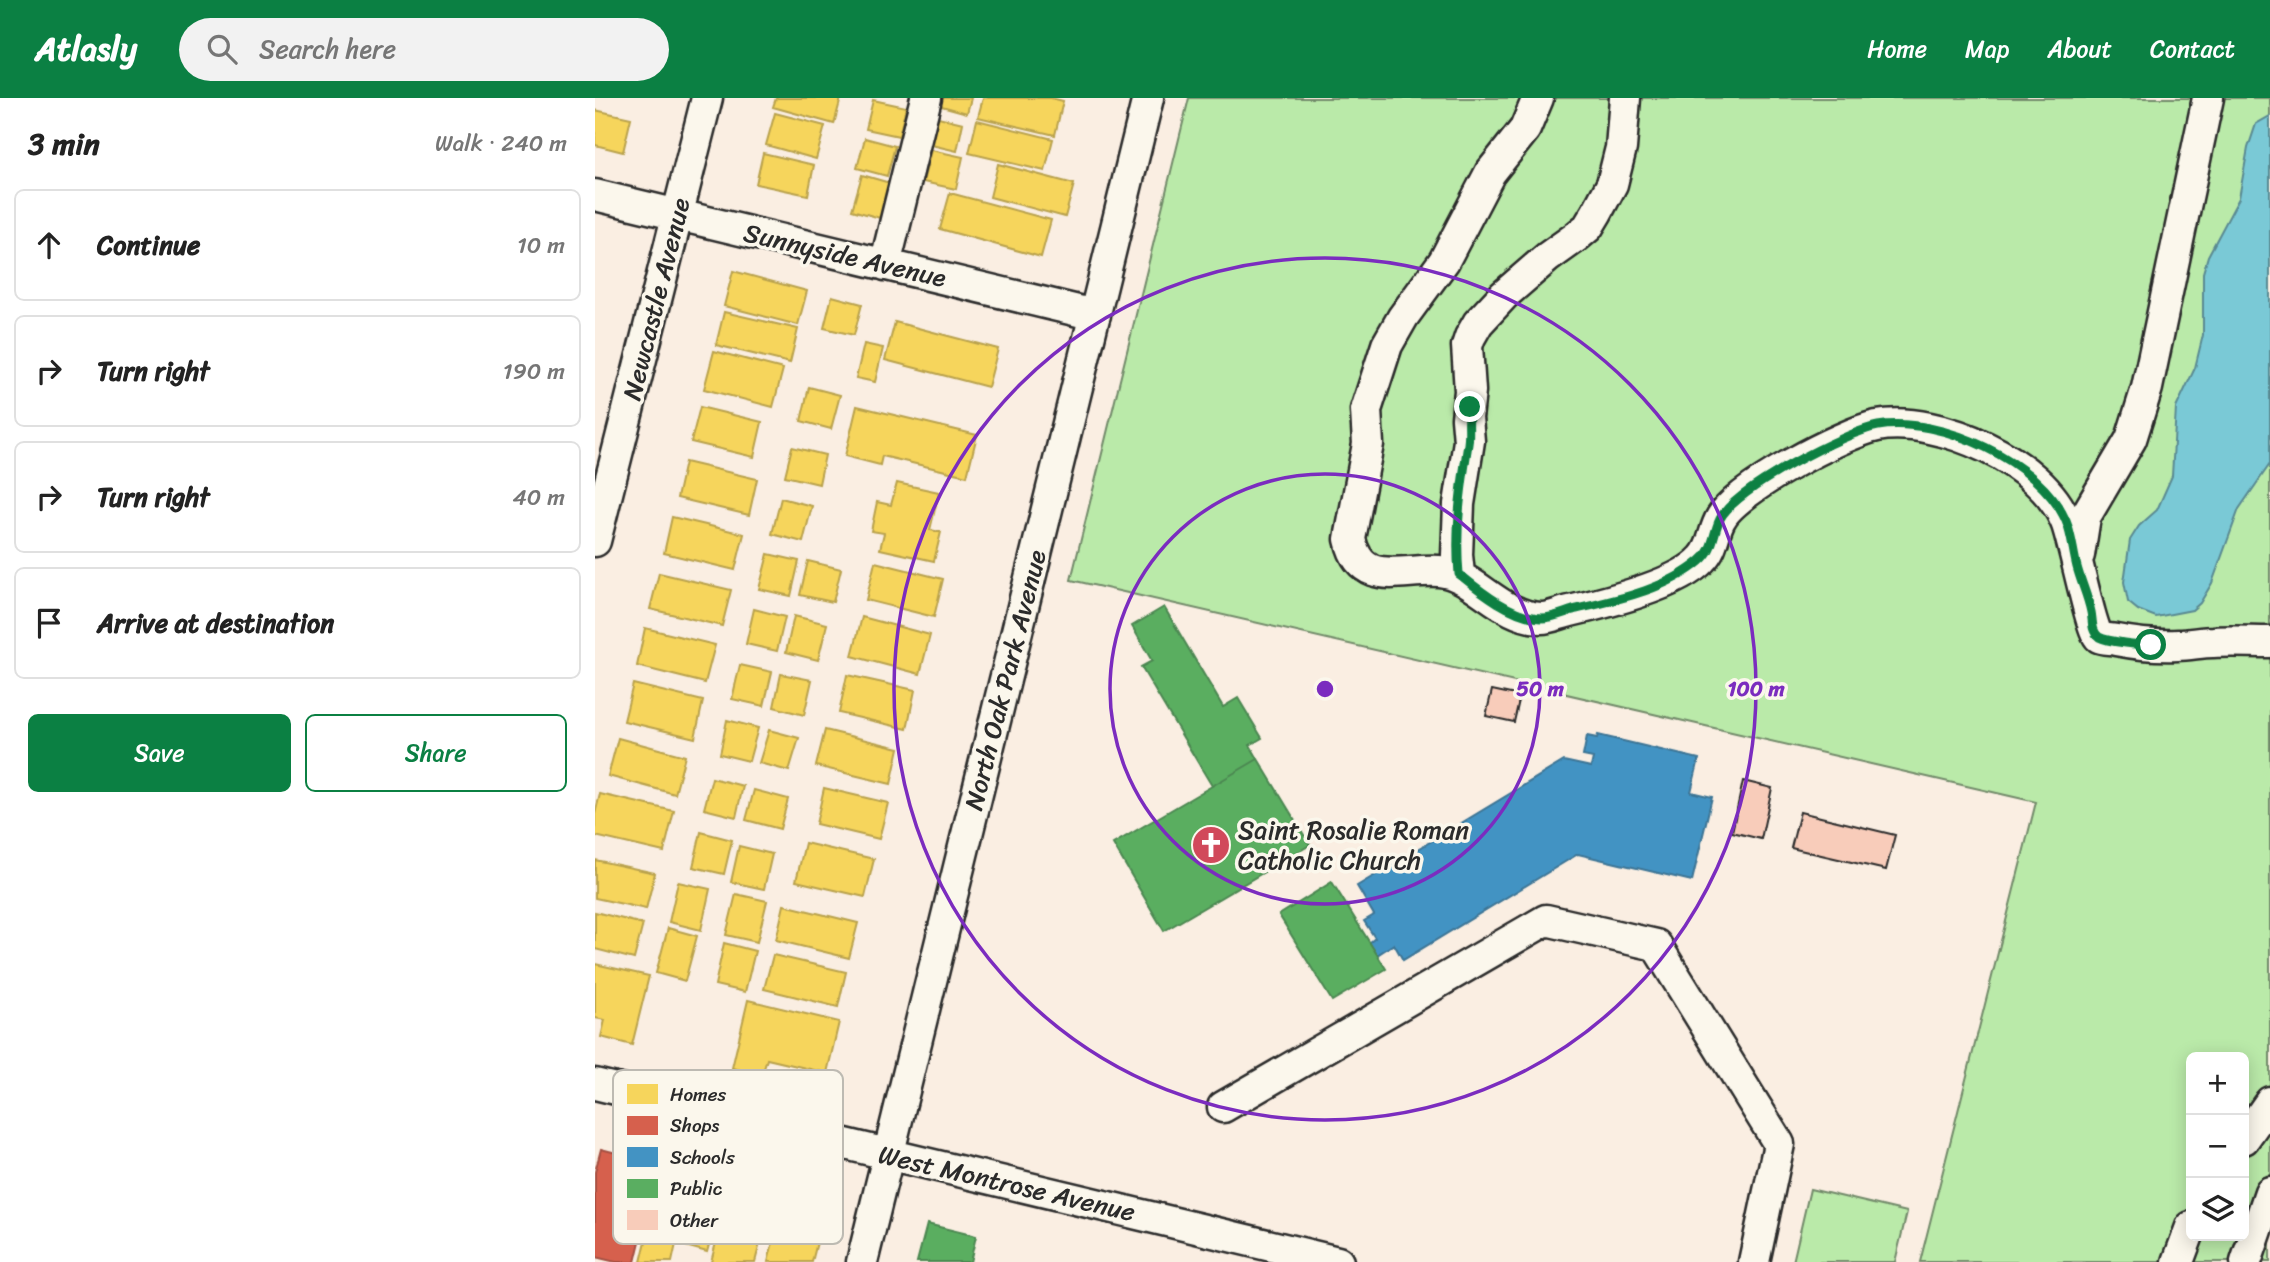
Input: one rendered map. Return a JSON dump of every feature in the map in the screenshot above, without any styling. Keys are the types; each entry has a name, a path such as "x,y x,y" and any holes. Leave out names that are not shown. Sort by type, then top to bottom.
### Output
{"street":[{"name":"Newcastle Avenue","path":"595,541 707,98"},
{"path":"885,265 926,98"},
{"name":"North Oak Park Avenue","path":"862,1262 1148,98"},
{"path":"1538,98 1525,129 1490,173 1444,261 1403,317 1387,345 1366,411 1368,444 1350,539 1353,554 1361,564 1384,573 1423,571 1459,574 1490,598 1517,612 1542,618 1610,601 1668,581 1702,560 1714,542 1720,519 1735,501 1786,466 1876,426 1898,425 1935,429 1983,445 2031,476 2053,499 2066,522 2091,612 2093,630 2099,637 2151,645 2270,642"},
{"path":"1459,574 1459,504 1469,441 1467,346 1470,337 1478,323 1504,295 1588,227 1612,184 1621,148 1625,98"},
{"path":"2077,568 2085,517 2131,439 2147,388 2209,98"},
{"name":"Sunnyside Avenue","path":"595,195 1095,315"},
{"path":"1223,1107 1546,920 1656,945 1779,1144 1754,1262"},
{"name":"West Montrose Avenue","path":"595,1084 613,1088"},
{"path":"2249,1132 2270,1102"},
{"name":"West Montrose Avenue","path":"843,1143 1306,1258 1338,1262"},
{"path":"2246,1262 2270,1192"},
{"path":"2179,1262 2186,1241"}],"green space":[{"path":"1189,98 2270,98 2270,1262 1920,1262 2036,802 1071,580"},
{"path":"1810,1189 1907,1212 1895,1262 1793,1262"}],"water":[{"path":"2270,116 2270,464 2239,509 2212,583 2200,603 2192,610 2156,617 2138,610 2128,602 2124,582 2130,540 2139,526 2157,510 2172,476 2176,408 2195,368 2203,335 2203,273 2208,256 2239,198 2248,148 2256,124"}],"building: Homes":[{"path":"776,98 841,98 834,124 773,107"},
{"path":"940,98 971,98 967,113 938,105"},
{"path":"983,98 1051,98 1063,101 1055,135 978,117"},
{"path":"873,100 906,107 899,136 866,129"},
{"path":"595,110 631,118 623,152 595,145"},
{"path":"775,113 825,126 816,159 766,145"},
{"path":"934,116 963,123 957,151 927,144"},
{"path":"977,120 1053,139 1045,171 969,153"},
{"path":"865,138 895,146 887,176 857,168"},
{"path":"931,150 963,157 956,189 923,182"},
{"path":"763,153 814,165 808,195 756,184"},
{"path":"998,164 1074,184 1065,217 990,197"},
{"path":"862,175 890,183 880,218 852,210"},
{"path":"950,193 1051,220 1041,257 940,229"},
{"path":"733,271 807,291 798,325 724,306"},
{"path":"832,296 862,304 854,335 824,328"},
{"path":"724,312 798,329 790,363 716,345"},
{"path":"895,322 998,349 988,387 885,360"},
{"path":"864,344 883,348 875,382 856,378"},
{"path":"714,351 783,369 773,407 704,389"},
{"path":"809,387 840,395 831,429 801,421"},
{"path":"857,406 977,435 967,476 882,456 880,465 845,456"},
{"path":"700,407 762,422 754,457 691,442"},
{"path":"792,447 825,455 819,484 785,476"},
{"path":"685,462 757,479 749,515 677,498"},
{"path":"897,483 939,492 930,530 941,532 934,561 880,549 884,533 871,531 877,502 891,505"},
{"path":"781,498 812,506 803,542 772,534"},
{"path":"672,517 744,534 735,570 664,553"},
{"path":"768,554 799,561 791,596 759,589"},
{"path":"808,561 841,569 833,602 800,595"},
{"path":"875,562 943,579 934,617 866,600"},
{"path":"659,573 731,590 722,626 650,609"},
{"path":"754,609 785,617 777,651 746,644"},
{"path":"794,616 827,624 818,660 786,652"},
{"path":"862,617 930,635 920,674 852,656"},
{"path":"645,628 715,645 705,683 637,666"},
{"path":"740,665 772,672 764,706 732,699"},
{"path":"781,674 812,680 804,715 774,707"},
{"path":"847,675 915,690 907,729 839,713"},
{"path":"633,684 703,701 695,738 624,721"},
{"path":"727,720 758,728 749,761 720,754"},
{"path":"769,730 799,738 789,771 759,763"},
{"path":"825,730 899,748 891,784 816,766"},
{"path":"618,738 685,756 675,794 608,776"},
{"path":"712,778 743,786 736,817 704,809"},
{"path":"824,788 888,803 879,839 816,824"},
{"path":"754,790 788,799 780,829 746,820"},
{"path":"600,794 674,811 664,852 595,836 595,814"},
{"path":"701,832 732,840 724,874 693,867"},
{"path":"805,843 874,859 865,897 796,881"},
{"path":"739,846 772,854 764,889 731,882"},
{"path":"595,860 655,873 646,909 595,898"},
{"path":"678,882 710,889 701,930 669,922"},
{"path":"736,894 767,901 757,942 726,935"},
{"path":"784,905 858,923 849,958 776,940"},
{"path":"595,912 643,924 634,959 595,949"},
{"path":"668,928 697,936 685,981 656,973"},
{"path":"724,943 755,951 745,992 715,985"},
{"path":"773,955 846,972 838,1007 764,989"},
{"path":"595,964 649,976 632,1045 601,1037 605,1020 595,1018"},
{"path":"748,1000 839,1022 828,1070 814,1070 767,1059 764,1070 732,1068"},
{"path":"645,1244 676,1244 672,1262 641,1262"},
{"path":"678,1244 709,1244 707,1252"},
{"path":"716,1244 760,1244 755,1262 711,1262"},
{"path":"772,1244 817,1244 812,1262 768,1262"}],"building: Shops":[{"path":"601,1149 613,1152 613,1244 639,1244 635,1262 616,1262 595,1257 595,1172"}],"building: Schools":[{"path":"1598,735 1699,759 1691,792 1712,797 1692,881 1578,854 1403,960 1394,944 1377,955 1369,943 1375,938 1364,921 1374,915 1357,886 1564,761 1591,767 1593,758 1583,756 1587,736 1597,738"}],"building: Public":[{"path":"1164,607 1223,707 1238,698 1262,738 1250,745 1258,759 1212,786 1141,667 1152,661 1132,626"},
{"name":"Saint Rosalie Roman Catholic Church","path":"1258,759 1310,845 1164,931 1113,844"},
{"path":"1332,882 1386,969 1332,1001 1279,915"},
{"path":"927,1224 976,1236 970,1262 917,1262"}],"building: Other":[{"path":"1492,690 1520,696 1514,722 1486,716"},
{"path":"1743,781 1772,788 1761,839 1732,832"},
{"path":"1800,812 1895,835 1886,870 1791,848"}],"place":[{"name":"Saint Rosalie Roman Catholic Church","path":"1211,845"}],"route":[{"path":"1470,407 1467,418 1469,441 1459,504 1459,574 1490,598 1517,612 1542,618 1610,601 1668,581 1702,560 1714,542 1720,519 1735,501 1786,466 1876,426 1898,425 1935,429 1983,445 2031,476 2053,499 2066,522 2091,612 2093,630 2099,637 2151,645"}]}
